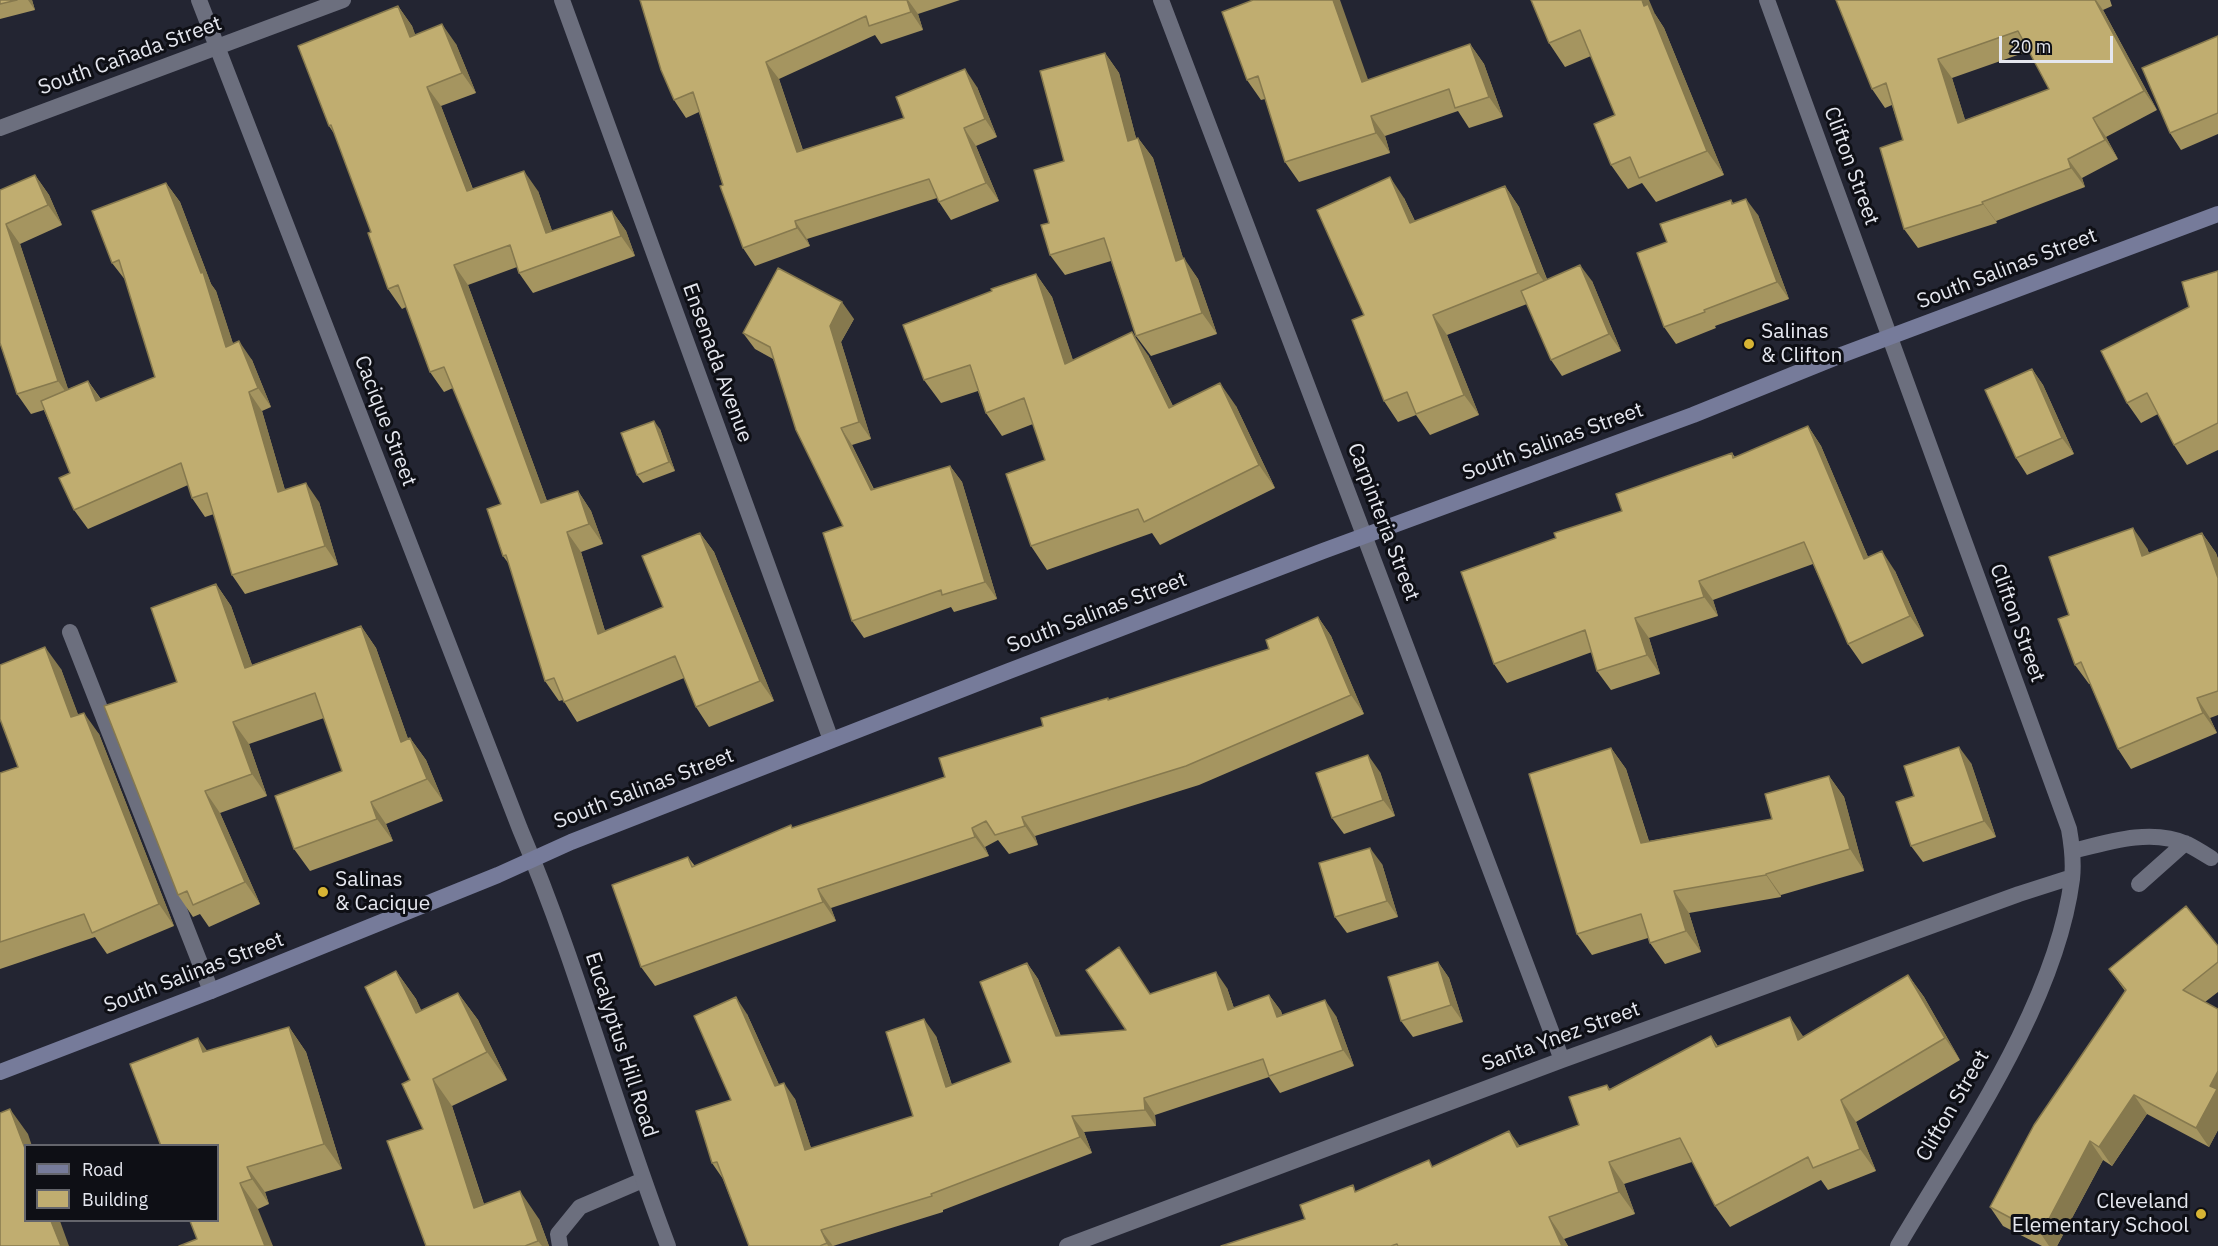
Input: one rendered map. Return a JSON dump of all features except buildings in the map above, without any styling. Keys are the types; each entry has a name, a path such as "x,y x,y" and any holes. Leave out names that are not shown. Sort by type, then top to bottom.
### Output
{"main road":[{"name":"South Salinas Street","path":"0,1071 211,991 498,875 532,858 831,740 1364,535 1693,416 1889,338 2218,214"}],"street":[{"name":"Cacique Street","path":"199,0 532,858"},
{"name":"South Cañada Street","path":"0,128 343,0"},
{"name":"Ensenada Avenue","path":"562,0 831,740"},
{"name":"Carpinteria Street","path":"1161,0 1563,1060"},
{"name":"Clifton Street","path":"1767,0 2069,829 2073,851 2072,877 2065,920 2048,970 2018,1038 1898,1246"},
{"path":"70,632 211,991"},
{"path":"2073,851 2116,840 2154,836 2185,843 2211,858"},
{"path":"2139,884 2185,843"},
{"name":"Eucalyptus Hill Road","path":"532,858 550,902 643,1180 668,1246"},
{"name":"Santa Ynez Street","path":"1067,1246 1563,1060 2007,898 2072,877"},
{"path":"561,1246 558,1234 580,1207 643,1180"}],"place":[{"name":"Salinas & Clifton","path":"1749,344"},
{"name":"Salinas & Cacique","path":"323,892"},
{"name":"Cleveland Elementary School","path":"2201,1214"}]}
